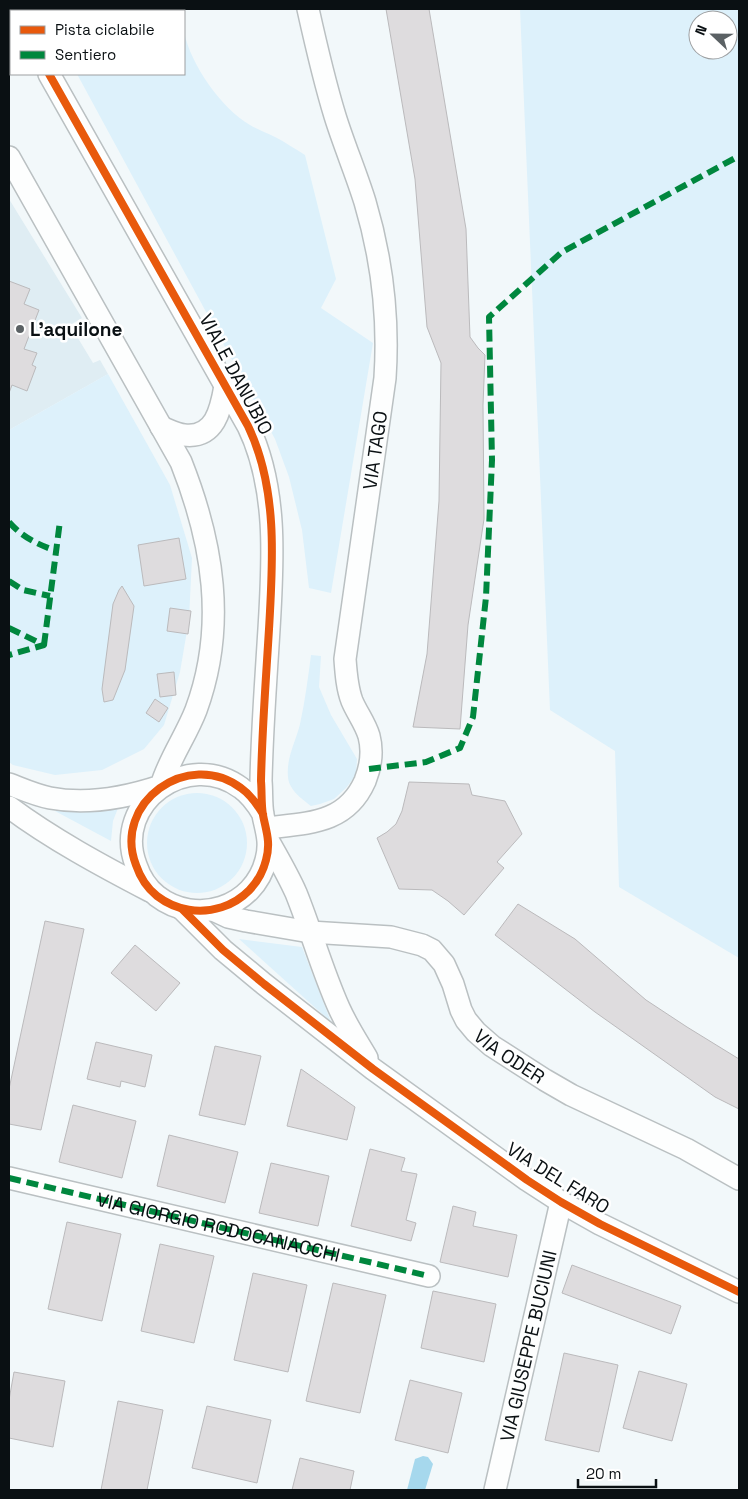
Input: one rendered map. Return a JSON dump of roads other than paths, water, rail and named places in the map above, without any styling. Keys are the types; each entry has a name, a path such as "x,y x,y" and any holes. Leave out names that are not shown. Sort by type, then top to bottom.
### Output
{"street":[{"name":"VIA TAGO","path":"266,828 318,821 341,811 362,788 372,753 367,730 351,699 345,659 385,378 386,315 380,267 367,211 323,77 308,9"},
{"name":"VIALE DANUBIO","path":"50,75 226,386 248,426 257,448 264,473 270,513 272,572 262,758 266,828"},
{"path":"9,157 181,462 201,519 212,573 214,613 211,650 202,691 195,711 170,760 161,786 146,800 137,817 132,836 133,857 140,876 152,892"},
{"name":"VIALE DANUBIO","path":"161,427 184,435 199,434 206,430 218,417 226,386"},
{"path":"9,784 51,798 80,800 108,799 124,796 161,786 176,778 193,774 227,779 241,788 254,800 290,880 339,1008 373,1069"},
{"path":"9,806 70,846 152,892 166,902 182,909 198,912 232,904 247,893 259,878 266,860 266,828"},
{"name":"VIA DEL FARO","path":"182,909 240,965 373,1069 511,1169 561,1202 624,1236 739,1292"},
{"name":"VIA ODER","path":"213,910 238,920 310,932 391,936 412,941 432,950 444,964 451,978 466,1020 492,1046 571,1095 668,1140 739,1180"},
{"name":"VIA GIORGIO RODOCANACCHI","path":"9,1178 429,1276"},
{"name":"VIA GIUSEPPE BUCIUNI","path":"495,1490 561,1202"}],"water":[{"path":"423,1456 428,1457 433,1464 425,1490 407,1490 415,1459"}],"place":[{"name":"L'aquilone","path":"20,329"}]}
